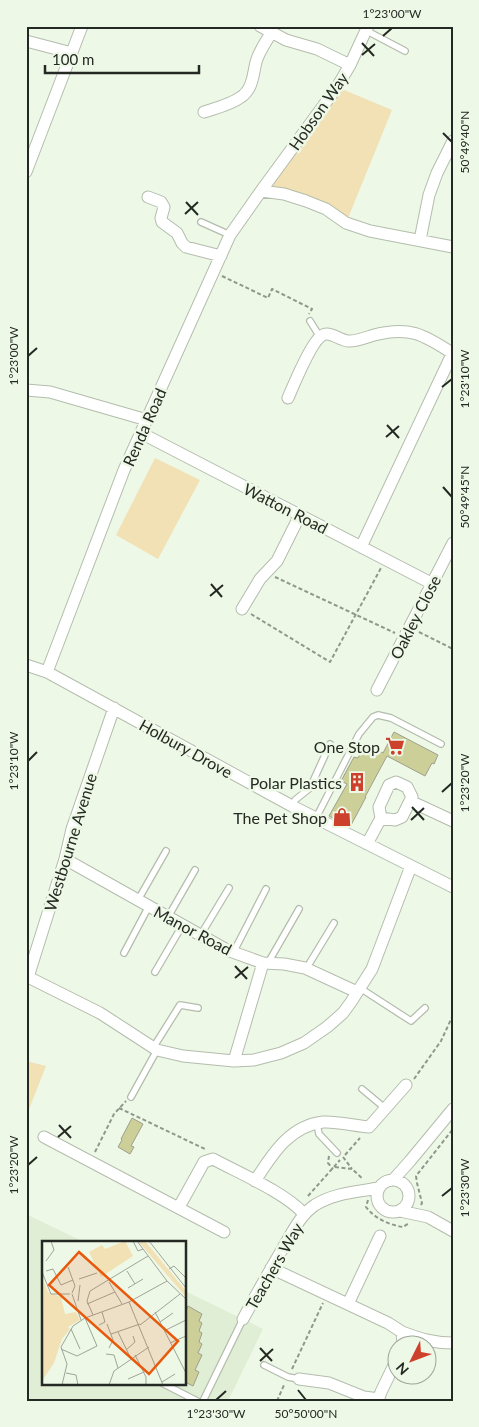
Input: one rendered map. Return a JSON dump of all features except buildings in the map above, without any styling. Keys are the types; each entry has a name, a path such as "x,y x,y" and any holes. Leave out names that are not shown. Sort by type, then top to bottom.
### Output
{"street":[{"path":"26,172 82,26"},
{"path":"260,26 286,40 317,49 350,65"},
{"name":"Hobson Way","path":"261,191 337,87 368,28"},
{"path":"204,112 233,102 243,96 249,89 254,76 256,61 271,33"},
{"path":"26,41 72,53"},
{"path":"420,240 429,196 437,173 453,141"},
{"path":"261,191 284,194 306,201 326,209 346,223 370,231 453,247"},
{"name":"Renda Road","path":"47,672 124,470 230,235 261,191"},
{"path":"148,197 161,202 164,207 161,218 162,222 177,233 186,247 221,256"},
{"path":"288,398 312,347 323,334 329,334 349,342 390,331 407,331 422,335 452,352 361,547"},
{"path":"26,390 50,392 147,420"},
{"name":"Watton Road","path":"141,432 431,583"},
{"path":"242,609 260,578 277,561 300,515"},
{"name":"Oakley Close","path":"377,690 431,583 453,544"},
{"name":"Holbury Drove","path":"26,665 47,672 292,806 453,887"},
{"name":"Westbourne Avenue","path":"27,976 72,830 114,708"},
{"path":"367,844 382,818 379,807 389,785 396,782 407,787 412,797 402,817 395,820 382,818"},
{"path":"410,801 453,821"},
{"name":"Manor Road","path":"64,859 227,950 265,963 284,964 306,969 359,990"},
{"path":"27,976 100,1013 155,1049 183,1056 234,1061 254,1060 281,1053 304,1043 327,1028 343,1013 359,990 372,969 411,866"},
{"path":"234,1061 265,963"},
{"path":"255,1181 270,1158 286,1139 304,1127 324,1122 369,1127 406,1085"},
{"path":"393,1180 453,1109"},
{"path":"44,1137 224,1232"},
{"path":"178,1207 204,1162 213,1159 255,1181 301,1210"},
{"path":"400,1211 406,1206 409,1199 406,1186 410,1161"},
{"path":"406,1186 398,1180 393,1180 384,1182 371,1193 385,1211 395,1213 400,1211 418,1211"},
{"name":"Teachers Way","path":"243,1319 301,1210 345,1193 371,1193"},
{"path":"409,1199 418,1211 453,1231"},
{"path":"348,1304 380,1236"},
{"path":"271,1268 388,1323 402,1332 422,1340 453,1343"},
{"path":"293,1378 329,1383 379,1400 386,1382"}],"lane":[{"path":"368,28 405,50"},
{"path":"201,222 230,235"},
{"path":"310,321 320,337"},
{"path":"316,818 359,734 373,717 378,715 391,718 441,744"},
{"path":"292,806 295,800 310,788 330,744"},
{"path":"138,900 166,851"},
{"path":"168,917 196,870"},
{"path":"200,936 229,888"},
{"path":"233,952 266,890"},
{"path":"124,953 149,906"},
{"path":"265,963 300,909"},
{"path":"306,969 334,923"},
{"path":"155,972 182,926"},
{"path":"359,990 411,1021 425,1008"},
{"path":"131,1097 180,1005 198,1008"},
{"path":"362,1089 386,1109"},
{"path":"317,1124 319,1134 337,1153"},
{"path":"203,1401 243,1319"},
{"path":"264,1366 293,1378"},
{"path":"164,1384 197,1401"}],"path":[{"path":"213,272 268,298 272,289 312,309 309,315 310,321"},
{"path":"242,609 330,662 386,559"},
{"path":"266,573 356,614 453,649"},
{"path":"406,1085 416,1078 441,1041 453,1015"},
{"path":"90,1161 118,1108 131,1097"},
{"path":"118,1108 206,1149 214,1156 213,1159"},
{"path":"301,1210 369,1127"},
{"path":"343,1157 365,1181 371,1193 366,1208 377,1218 403,1227 407,1225 422,1203 416,1176 453,1129"},
{"path":"331,1147 328,1163 334,1168 352,1169"},
{"path":"277,1401 293,1378 327,1294"}],"shaded area":[{"path":"337,87 392,110 346,223 326,209 261,191"},
{"path":"155,458 200,480 158,559 116,535"},
{"path":"26,1061 46,1066 26,1117"},
{"path":"26,1214 82,1241 42,1241 42,1384 186,1384 186,1291 263,1329 228,1401 26,1401"}],"place":[{"name":"One Stop","path":"395,746"},
{"name":"Polar Plastics","path":"357,782"},
{"name":"The Pet Shop","path":"342,817"}]}
